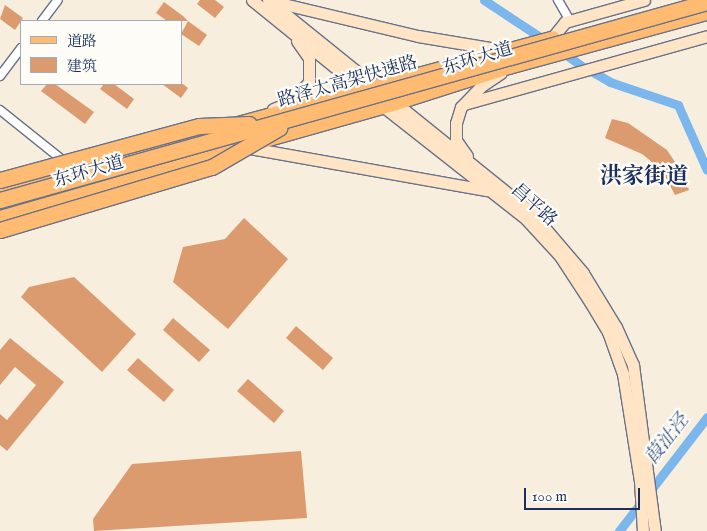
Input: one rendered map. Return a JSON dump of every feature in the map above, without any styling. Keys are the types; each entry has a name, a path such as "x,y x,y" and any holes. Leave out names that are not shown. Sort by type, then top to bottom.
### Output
{"highway":[{"name":"路泽太高架快速路","path":"0,207 707,2"},
{"name":"路泽太高架快速路","path":"0,200 707,10"},
{"path":"0,180 200,126 277,126"},
{"path":"0,230 212,167 277,126"}],"main road":[{"name":"昌平路","path":"252,0 368,87"},
{"name":"昌平路","path":"268,0 390,106 491,187 526,219 560,256 608,332 623,374 645,478 652,494 655,531"},
{"path":"268,0 418,36 502,50"},
{"path":"552,38 570,21 644,0"},
{"name":"东环大道","path":"0,190 502,50 594,28 693,0"},
{"name":"东环大道","path":"0,217 390,106 509,68 707,14"},
{"path":"235,124 293,101 309,82 309,58 289,29"},
{"path":"464,104 707,36"},
{"path":"491,187 456,140 456,122 464,104 480,87 509,68"},
{"path":"244,147 491,187"},
{"name":"昌平路","path":"643,531 642,508 645,478"}],"street":[{"path":"43,20 58,0"},
{"path":"558,0 570,21"},
{"path":"0,76 20,49"},
{"path":"0,110 74,170"}],"building":[{"path":"200,0 215,0 224,7 215,18 197,4"},
{"path":"164,2 188,21 166,20 156,13"},
{"path":"5,5 23,18 15,30 0,19"},
{"path":"188,21 207,35 199,46 182,35"},
{"path":"183,84 188,88 181,98 163,85"},
{"path":"46,85 56,85 94,112 85,124 41,91"},
{"path":"103,85 115,85 134,99 127,109 100,89"},
{"path":"612,119 628,123 667,150 685,177 689,190 675,195 664,174 652,162 642,154 605,138"},
{"path":"244,218 288,259 228,329 173,282 183,247 225,239"},
{"path":"74,277 136,334 102,372 21,297 29,287"},
{"path":"173,318 210,350 199,362 163,330"},
{"path":"296,326 333,358 323,370 286,338"},
{"path":"10,338 64,382 7,451 0,445 0,414 7,420 36,385 15,367 0,385 0,350"},
{"path":"138,358 174,390 164,402 127,370"},
{"path":"248,379 284,411 274,423 237,391"},
{"path":"301,451 307,518 94,531 93,519 132,464"}],"waterway":[{"path":"484,0 546,41"},
{"path":"561,51 583,67"},
{"path":"593,72 610,82 678,105 707,170"},
{"name":"葭沚泾","path":"619,531 707,417"}],"district":[{"name":"洪家街道","path":"644,178"}]}
